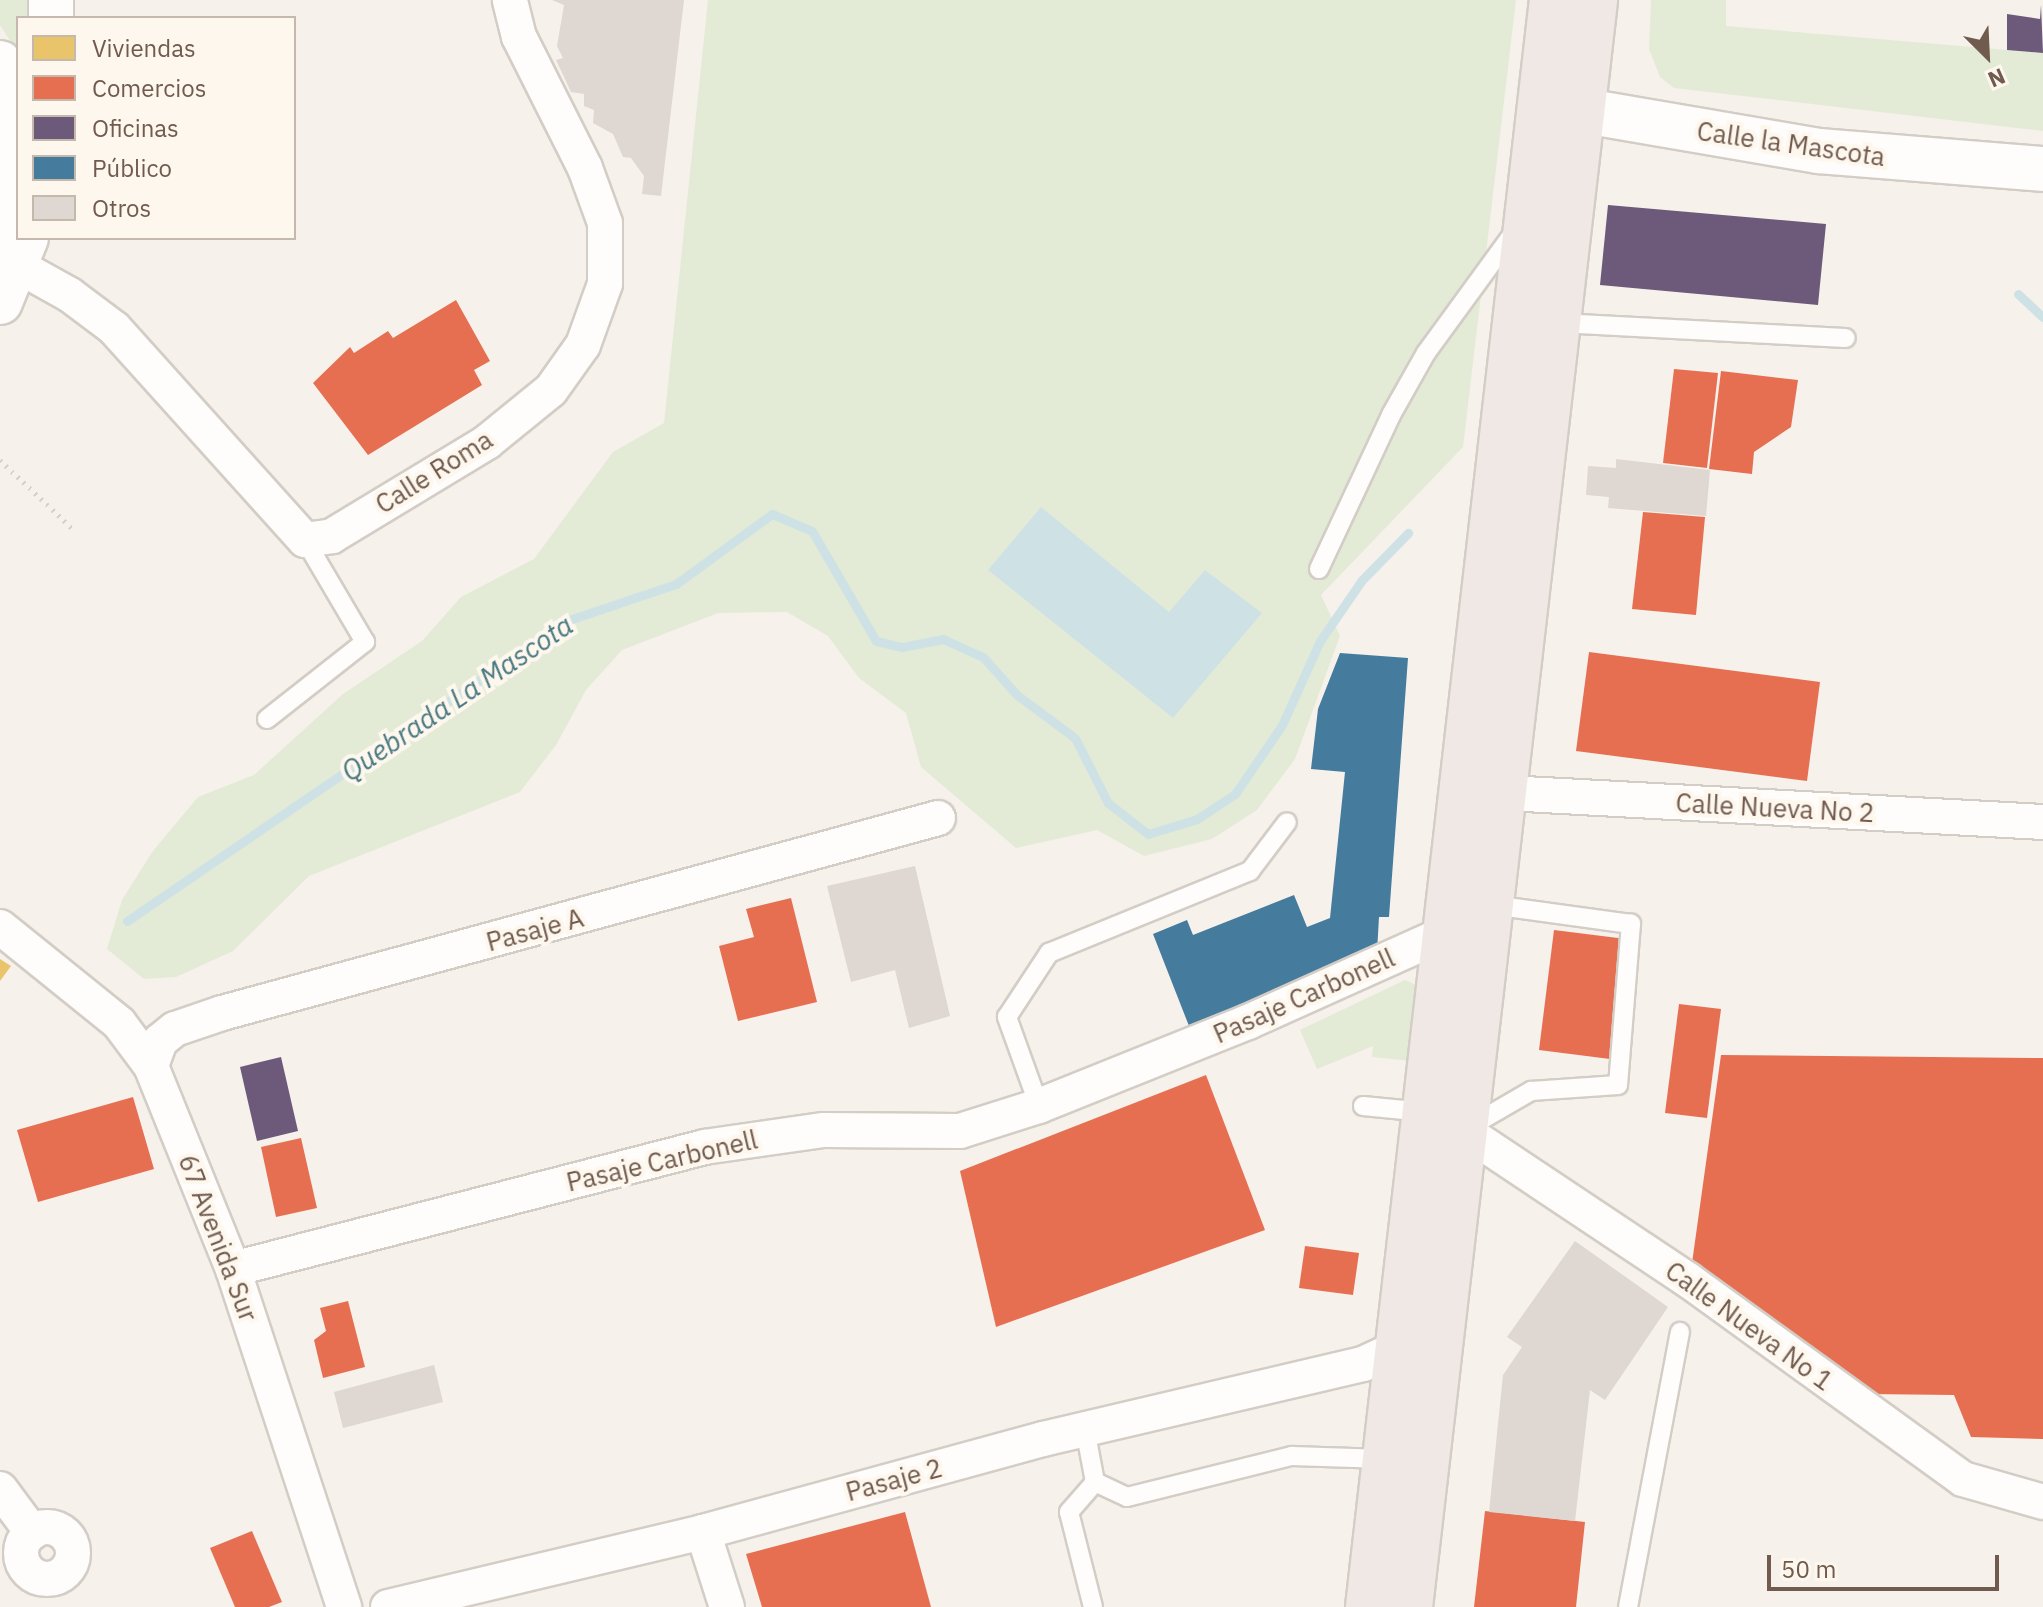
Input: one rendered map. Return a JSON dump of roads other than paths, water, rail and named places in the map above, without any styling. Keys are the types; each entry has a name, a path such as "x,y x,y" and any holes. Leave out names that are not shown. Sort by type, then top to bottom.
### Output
{"highway":[{"path":"1368,1607 1398,1348 1492,905 1506,793 1559,323 1562,106 1552,0"},
{"path":"1410,1607 1444,1121 1446,933 1527,217 1595,0"}],"main road":[{"path":"0,219 13,159 6,79"},
{"name":"Calle la Mascota","path":"1562,106 1819,151 2043,169"}],"street":[{"name":"Calle Roma","path":"305,540 332,536 487,442 551,390 583,345 605,284 605,223 585,168 519,37 510,0"},
{"path":"11,265 70,295 114,328 305,540"},
{"name":"Calle Nueva No 2","path":"1506,793 2043,822"},
{"name":"Pasaje A","path":"151,1066 160,1041 175,1029 222,1013 938,818"},
{"name":"67 Avenida Sur","path":"0,927 119,1023 151,1066 233,1269 344,1607"},
{"name":"Pasaje Carbonell","path":"233,1269 704,1147 824,1130 960,1131 1039,1106 1446,933"},
{"name":"Calle Nueva No 1","path":"1444,1121 1688,1280 1963,1479 2043,1502"},
{"name":"Pasaje 2","path":"388,1607 703,1532 1085,1429 1363,1364 1398,1348"},
{"path":"0,1489 32,1532"},
{"path":"703,1532 727,1607"}],"lane":[{"path":"1319,569 1391,415 1426,353 1476,278 1527,217"},
{"path":"1559,323 1846,338"},
{"path":"267,719 365,642 305,540"},
{"path":"1039,1106 1007,1017 1049,953 1250,871 1287,822"},
{"path":"1363,1106 1444,1121 1531,1091 1618,1085 1631,924 1492,905"},
{"path":"1628,1607 1680,1332"},
{"path":"1085,1429 1095,1482"},
{"path":"1095,1482 1127,1497 1292,1456 1385,1459"},
{"path":"1093,1607 1069,1512 1095,1482"}],"waterway":[{"name":"Quebrada La Mascota","path":"2018,294 2043,317"},
{"name":"Quebrada La Mascota","path":"127,921 566,621 676,584 772,514 812,531 876,641 902,647 943,639 983,657 1017,695 1075,738 1108,803 1148,834 1197,819 1235,794 1282,725 1320,641 1362,580 1408,533"}]}
